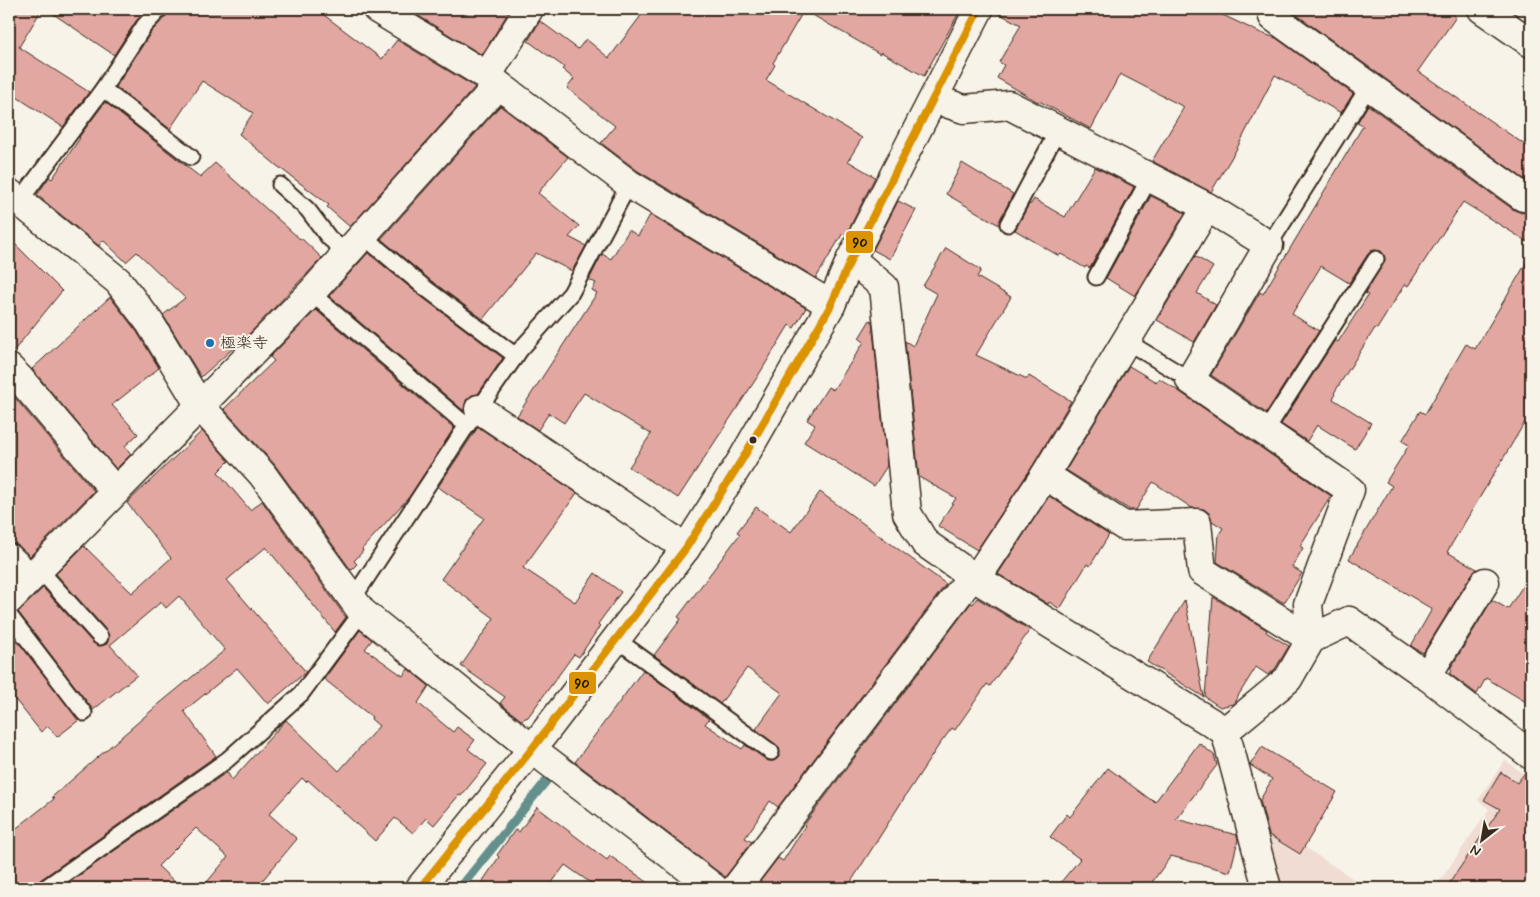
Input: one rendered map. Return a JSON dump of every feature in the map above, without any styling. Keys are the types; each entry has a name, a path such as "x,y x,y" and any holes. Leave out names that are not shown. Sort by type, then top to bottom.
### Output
{"street":[{"path":"377,9 492,80 629,184 831,305"},
{"path":"9,600 311,293 355,244 492,80 529,9"},
{"path":"420,888 532,749 686,548 743,458 831,305 851,259 979,9"},
{"path":"1276,9 1273,17 1523,197"},
{"path":"1482,9 1531,43"},
{"path":"934,98 964,110 1009,105 1207,207 1269,245 1190,380 1350,490 1308,604 1311,639"},
{"path":"14,198 118,281 150,323 200,406 262,474 357,606 532,749 714,888"},
{"path":"736,888 974,577 1046,475 1207,207"},
{"path":"851,259 884,287 907,513 925,543 974,577 1225,731 1267,888"},
{"path":"9,368 116,491"},
{"path":"473,418 686,548"},
{"path":"1046,475 1124,526 1197,523 1202,571 1311,639"},
{"path":"9,558 34,574"},
{"path":"1427,676 1485,582"},
{"path":"1225,731 1288,679 1311,639 1349,621 1427,676 1531,755"}],"lane":[{"path":"14,198 103,89 144,26 160,9"},
{"path":"1269,245 1369,86"},
{"path":"103,89 191,157"},
{"path":"1008,224 1058,130"},
{"path":"1096,277 1150,177"},
{"path":"45,888 227,760 302,694 473,418 516,356 571,293 629,184"},
{"path":"280,185 308,210 329,238 355,244 424,287 516,356"},
{"path":"1265,432 1376,260"},
{"path":"311,293 473,418"},
{"path":"1126,341 1190,380"},
{"path":"34,574 100,637"},
{"path":"9,615 84,713"},
{"path":"616,639 771,752"}],"shaded area":[{"path":"1505,760 1531,779 1531,888 1435,888 1489,809 1478,800"},
{"path":"1260,818 1367,888 1275,888"}],"building":[{"path":"9,9 42,9 19,47 89,92 63,127 9,92"},
{"path":"46,9 147,9 136,21 114,55"},
{"path":"169,9 316,9 382,59 397,40 475,87 350,227 327,207 329,205 239,134 253,113 202,81 170,129 116,87 151,32 167,15"},
{"path":"422,9 502,9 508,13 482,55 417,15"},
{"path":"646,9 961,9 924,76 881,52 880,54 804,10 773,63 775,65 766,80 862,138 848,161 875,177 846,235 843,233 816,278 638,171 601,143 615,126 567,88 574,79 562,69 564,67 528,41 540,21 578,49 586,39 609,58"},
{"path":"995,9 1210,9 1276,38 1353,94 1341,113 1275,75 1236,150 1211,192 1152,161 1184,107 1120,74 1091,129 1038,102 997,78 1004,65 999,62 1021,25 994,11"},
{"path":"1301,9 1444,9 1456,17 1418,71 1531,149 1531,184 1297,15"},
{"path":"105,102 200,177 215,163 322,258 249,334 201,377 163,315 185,298 137,252 126,262 103,240 99,246 37,195 49,177 52,179 79,137"},
{"path":"1368,105 1514,210 1522,213 1531,210 1531,244 1463,202 1408,286 1405,284 1377,329 1375,328 1334,393 1333,399 1371,423 1355,449 1317,425 1307,441 1281,424 1335,340 1338,342 1368,295 1365,293 1385,260 1381,251 1372,250 1368,254 1349,283 1321,266 1292,314 1319,331 1266,413 1211,375 1260,292 1263,294 1363,126 1357,123"},
{"path":"500,106 568,157 538,193 579,226 569,237 586,246 572,271 536,253 483,319 430,280 381,239"},
{"path":"962,163 1013,194 999,225 946,194"},
{"path":"1095,167 1134,187 1090,268 1086,266 1085,268 1061,254 1059,256 1015,230 1029,204 1034,199 1065,217"},
{"path":"1151,196 1185,213 1135,296 1106,278"},
{"path":"898,201 916,210 890,259 873,250"},
{"path":"650,215 806,308 794,328 789,325 678,498 629,467 651,434 584,393 564,423 549,413 538,430 517,416 597,293 592,290 596,283 589,280 602,254 611,259 629,230 638,236"},
{"path":"9,238 62,291 12,353 9,353"},
{"path":"946,248 981,270 977,277 1011,297 976,355 1027,379 1029,376 1071,401 1032,467 977,550 938,526 956,498 919,477 905,341 913,346 937,294 923,286"},
{"path":"368,253 418,294 503,358 478,394 472,395 466,400 464,411 329,296"},
{"path":"1531,255 1531,412 1447,552 1477,569 1472,574 1423,653 1411,646 1432,609 1349,559 1392,486 1386,482 1409,445 1402,441 1420,411 1425,414 1466,344 1475,349"},
{"path":"1195,256 1213,267 1197,293 1216,305 1194,342 1157,320"},
{"path":"110,297 137,332 159,368 112,405 138,434 125,446 131,454 116,469 32,369"},
{"path":"316,310 454,428 410,496 362,549 363,551 354,561 357,564 351,570 275,465 224,409 274,361 270,357"},
{"path":"870,320 872,321 887,466 874,486 804,442 815,425 807,420 828,387 833,390 864,342 859,338"},
{"path":"1129,366 1156,382 1159,378 1331,496 1300,546 1303,548 1292,567 1302,573 1284,603 1217,562 1219,534 1223,528 1212,521 1210,514 1204,509 1192,508 1153,482 1136,510 1130,510 1066,470"},
{"path":"9,391 94,491 30,556 19,546 9,543"},
{"path":"478,427 577,493 523,568 575,602 595,573 621,592 598,624 600,626 579,657 574,654 528,717 521,720 500,703 505,697 461,666 494,618 441,579 484,518 438,487"},
{"path":"202,431 229,461 218,472 250,510 262,501 346,617 335,632 266,547 227,580 306,672 268,704 237,668 184,711 216,756 40,880 36,888 9,888 9,834 54,799 52,797 159,704 225,650 179,596 166,608 161,602 110,645 137,675 93,710 18,612 43,588 93,643 101,646 107,644 109,636 107,631 56,574 84,546 132,593 171,558 127,503"},
{"path":"820,492 946,584 778,807 770,801 745,838 752,842 725,877 575,762 643,670 709,719 705,724 742,749 745,745 770,761 778,758 779,748 756,729 782,693 747,668 720,704 654,655 681,619 678,617 740,534 737,532 756,507 791,532"},
{"path":"1049,496 1109,535 1090,566 1087,564 1060,609 1049,602 1048,604 998,574"},
{"path":"1531,573 1531,705 1486,678 1477,694 1450,674 1452,670 1450,669 1492,600 1508,609"},
{"path":"1213,597 1267,630 1266,632 1289,646 1275,669 1268,675 1256,667 1233,704 1220,707 1205,697"},
{"path":"977,598 1030,630 990,686 987,684 955,730 952,728 939,745 847,888 755,888 778,858 783,861 804,825 971,603 973,604"},
{"path":"1185,600 1204,697 1147,662"},
{"path":"9,630 79,720 57,737 48,726 41,732 9,692"},
{"path":"360,630 372,640 365,649 403,676 408,669 429,686 418,703 453,732 457,727 475,740 468,749 487,764 434,825 426,818 413,833 395,818 375,841 308,780 306,782 302,778 269,814 297,839 256,888 202,888 228,857 196,828 158,866 181,888 61,888 227,772 232,780 286,720 339,771 379,726 371,719 372,717 324,679"},
{"path":"1199,743 1214,755 1217,765 1176,819 1237,835 1238,840 1230,872 1171,856 1148,888 1056,888 1080,859 1050,837 1067,814 1070,817 1108,768 1155,802"},
{"path":"1262,747 1337,792 1300,854 1269,835 1260,800 1272,779 1250,765"},
{"path":"1527,770 1531,770 1531,888 1446,888 1500,809 1484,800 1501,772 1517,783"},
{"path":"537,807 607,860 610,856 656,888 598,888 565,865 548,888 478,888 499,857 497,855 515,830 519,832"}],"waterway":[{"path":"460,888 547,780"}],"transit line":[{"name":"90","path":"420,888 532,749 686,548 743,458 831,305 851,259 979,9"}],"place":[{"name":"極楽寺","path":"210,343"}]}
